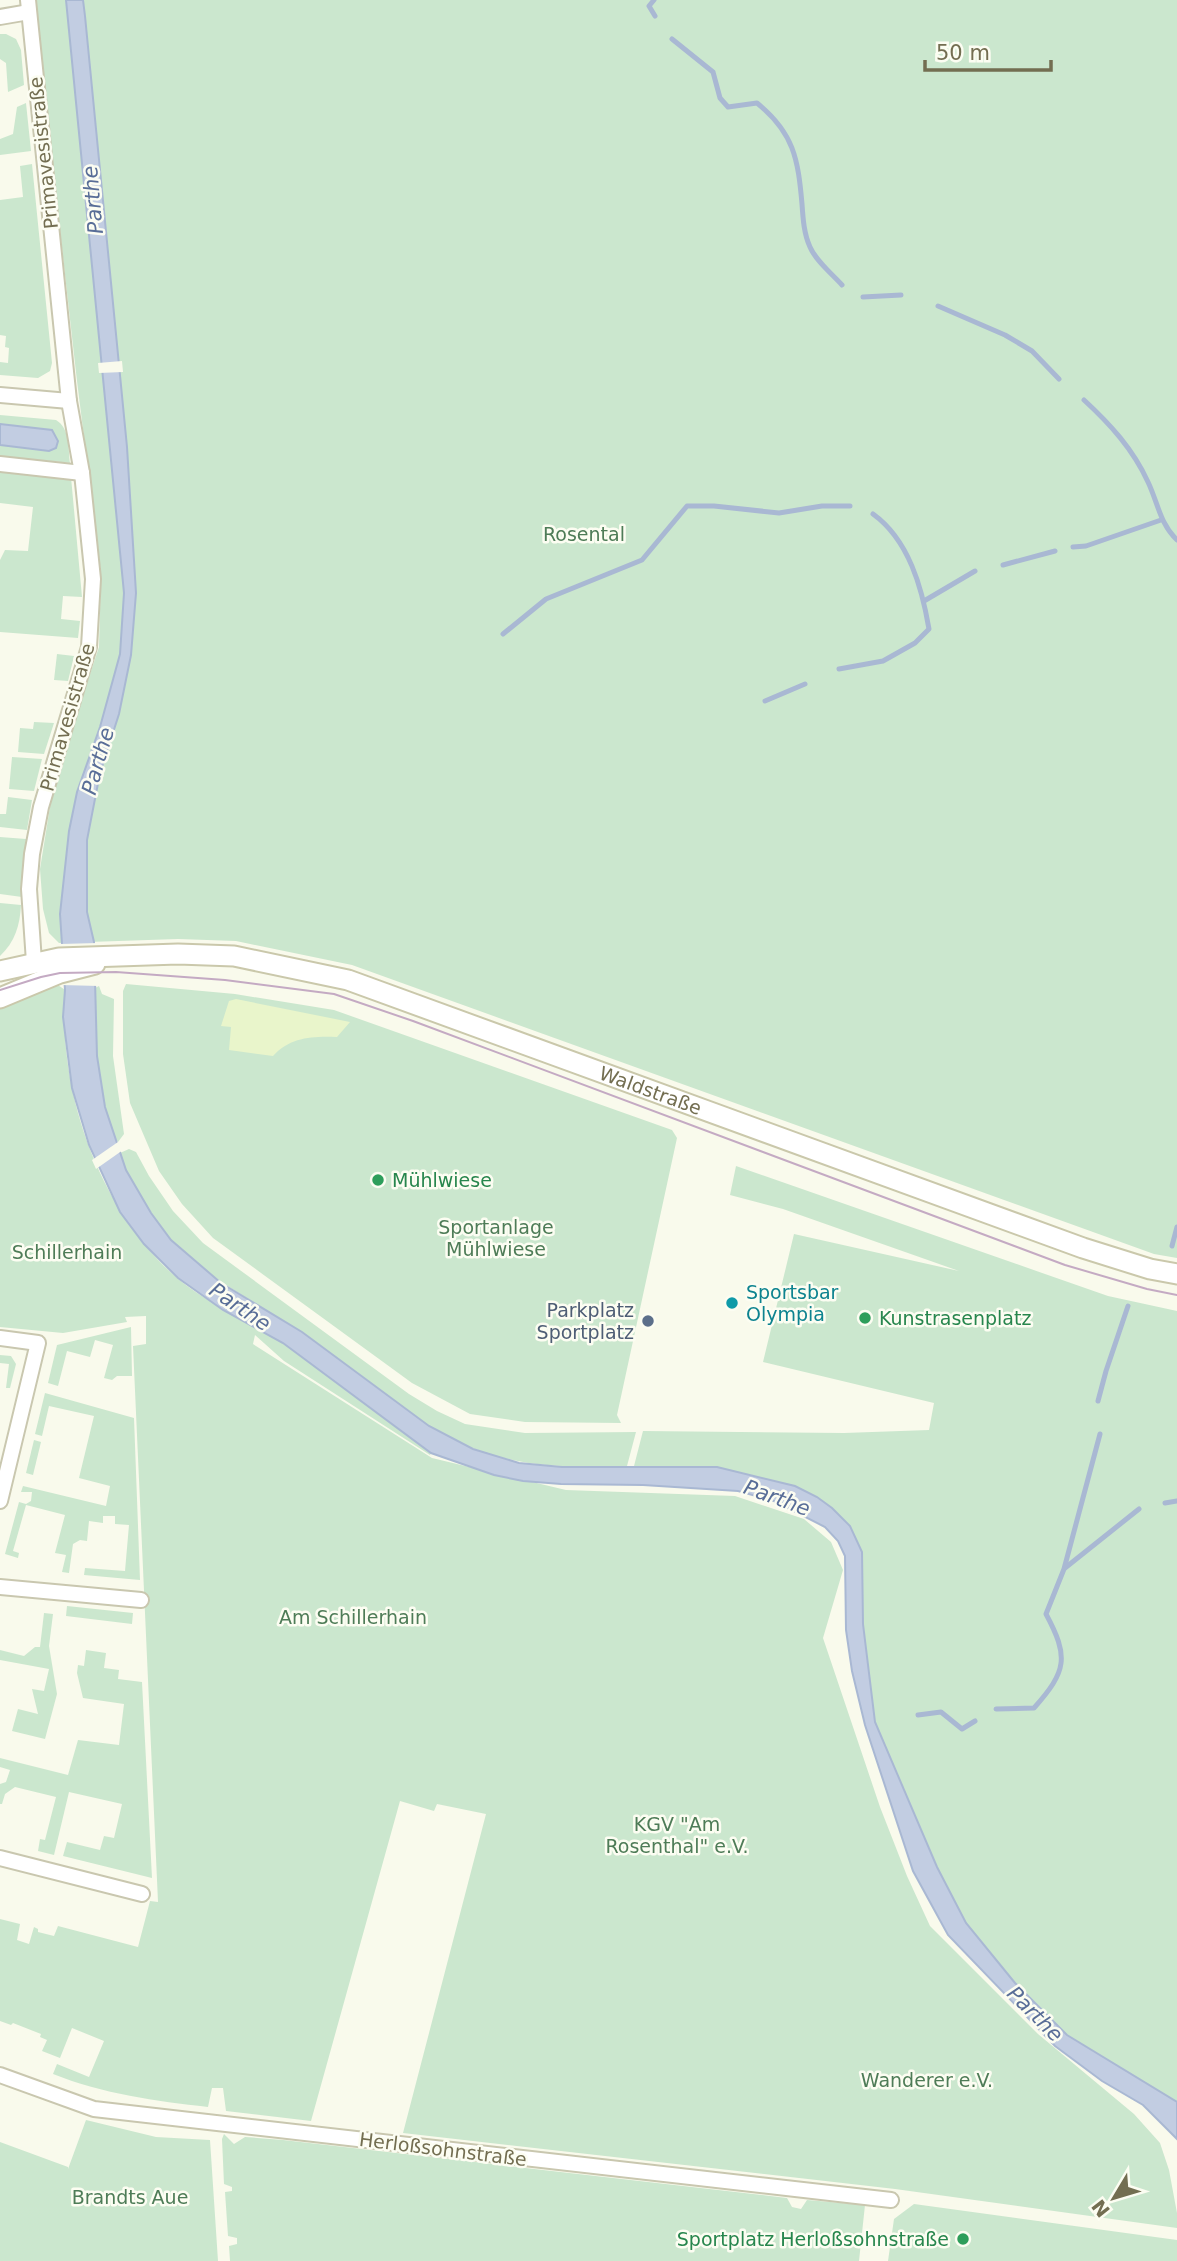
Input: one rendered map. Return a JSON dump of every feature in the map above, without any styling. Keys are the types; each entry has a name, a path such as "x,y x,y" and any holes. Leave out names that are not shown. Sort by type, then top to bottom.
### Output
{"main road":[{"name":"Waldstraße","path":"0,971 34,962 60,966 105,958 178,954 234,956 348,979 1083,1248 1150,1269 1177,1273"},
{"path":"0,998 60,966"}],"street":[{"path":"0,17 28,6"},
{"name":"Primavesistraße","path":"28,6 69,401 82,472 93,579 89,647 41,807 32,854 29,889 34,962"},
{"path":"0,395 69,401"},
{"path":"0,464 82,472"},
{"path":"0,1338 37,1343 0,1501"},
{"path":"0,1587 141,1600"},
{"path":"0,1858 142,1894"},
{"name":"Herloßsohnstraße","path":"0,2074 94,2109 891,2200"}],"green space":[{"name":"Rosental","path":"34,0 1177,0 1177,1258 1154,1254 352,965 236,941 178,939 59,943 49,933 43,909 40,869 54,782 99,647 101,573"},
{"path":"0,34 16,39 21,50 24,85 8,92 6,63 0,59"},
{"path":"26,103 31,151 0,155 0,139 13,134 17,107"},
{"path":"32,164 52,363 50,371 38,378 0,375 0,362 8,363 9,348 5,347 6,336 0,335 0,200 23,197 20,166"},
{"path":"0,415 56,420 66,433 70,463 0,456"},
{"path":"0,469 71,477 82,597 63,596 61,619 80,621 78,638 0,632 0,560 5,550 28,551 33,507 0,503"},
{"path":"57,654 74,656 68,681 54,680"},
{"path":"34,722 54,723 44,754 18,752 20,728 33,729"},
{"path":"12,757 42,759 34,791 9,789"},
{"path":"8,797 32,800 27,830 0,827 0,814 6,814"},
{"path":"0,837 26,839 22,897 0,894"},
{"path":"0,903 21,905 16,933 0,956"},
{"name":"Sportanlage Mühlwiese","path":"126,984 235,994 334,1010 672,1130 677,1138 617,1415 621,1423 525,1422 470,1414 412,1383 213,1238 182,1204 159,1171 130,1103 123,1054 123,991"},
{"path":"58,985 65,990 69,1069 89,1147 105,1184 150,1250 190,1288 286,1345 431,1453 430,1455 284,1361 255,1335 253,1344 432,1458 566,1490 735,1496 804,1519 831,1542 843,1570 823,1638 880,1807 930,1926 1038,2034 1134,2114 1160,2143 1169,2170 1177,2228 895,2189 403,2133 486,1814 437,1804 434,1811 400,1801 311,2121 226,2111 223,2088 212,2088 208,2107 130,2096 72,2081 53,2074 57,2064 89,2077 104,2041 72,2028 60,2058 42,2051 47,2040 40,2037 41,2034 0,2021 0,1919 20,1924 17,1940 29,1944 34,1927 38,1932 54,1936 58,1926 138,1947 150,1901 158,1902 133,1346 146,1344 146,1316 125,1317 127,1322 63,1333 0,1327 0,1006"},
{"path":"99,986 102,994 114,999 113,1056 124,1134 118,1142 105,1109 98,1068 95,988"},
{"path":"129,1149 136,1152 173,1211 203,1243 409,1394 465,1424 525,1433 636,1432 627,1466 568,1466 494,1456 453,1440 409,1413 304,1334 217,1279 185,1254 154,1220 134,1187 120,1153"},
{"path":"736,1166 1108,1296 1177,1311 1177,2102 1067,2035 1015,1983 966,1924 937,1867 875,1722 863,1624 862,1552 832,1508 634,1466 643,1431 844,1433 929,1430 934,1403 763,1362 794,1234 959,1271 783,1209 730,1195"},
{"path":"131,1327 132,1376 117,1376 112,1380 104,1378 113,1345 95,1340 90,1357 67,1351 58,1386 48,1383 57,1345"},
{"path":"0,1355 11,1356 16,1364 10,1388 6,1388 9,1364 0,1363"},
{"path":"45,1393 134,1418 140,1580 84,1575 85,1568 125,1571 129,1525 115,1524 115,1516 103,1516 103,1523 89,1521 87,1541 80,1540 73,1544 69,1573 62,1572 66,1555 55,1553 65,1515 26,1505 13,1551 19,1553 18,1558 5,1554 19,1502 26,1504 31,1501 32,1492 21,1492 23,1486 106,1506 110,1486 79,1478 94,1416 49,1406 42,1436 35,1434"},
{"path":"34,1440 41,1442 33,1475 26,1473"},
{"path":"67,1606 133,1613 132,1624 66,1616"},
{"path":"44,1613 53,1614 49,1646 57,1694 45,1739 12,1731 18,1709 38,1714 32,1689 44,1691 49,1669 0,1660 0,1650 24,1656 35,1647 40,1647"},
{"path":"86,1650 106,1653 104,1668 119,1670 118,1679 142,1682 152,1878 63,1856 67,1842 100,1850 104,1836 114,1838 122,1804 69,1792 54,1855 38,1851 40,1839 45,1840 56,1797 15,1787 5,1794 0,1804 0,1784 6,1782 10,1770 0,1767 0,1758 68,1775 78,1740 119,1745 124,1704 83,1698 77,1673 78,1665 84,1666"},
{"name":"Brandts Aue","path":"86,2120 156,2137 210,2140 218,2261 0,2261 0,2142 68,2169"},
{"path":"224,2134 234,2144 245,2137 283,2140 787,2198 792,2207 801,2209 807,2200 865,2205 859,2261 230,2261 229,2246 237,2244 237,2238 228,2236 225,2192 232,2191 232,2187 224,2184"},
{"path":"914,2204 1177,2240 1177,2261 888,2261 894,2219"}],"sand":[{"path":"236,999 350,1022 337,1037 294,1041 273,1056 229,1050 231,1027 221,1026 229,1001"}],"water":[{"name":"Parthe","path":"66,0 83,0 85,16 127,447 136,593 131,655 119,714 100,773 87,840 87,912 94,942 97,1056 105,1107 126,1170 151,1213 171,1240 221,1283 302,1332 429,1426 473,1449 519,1463 562,1467 717,1467 795,1486 832,1508 850,1526 862,1552 863,1624 875,1722 937,1867 966,1923 1015,1983 1067,2035 1177,2102 1177,2139 1143,2105 1102,2081 1055,2046 948,1935 913,1871 865,1725 852,1671 846,1630 845,1556 838,1541 825,1527 774,1501 738,1491 523,1481 494,1475 431,1453 283,1343 223,1310 178,1278 144,1244 120,1212 89,1145 72,1088 63,1017 65,990 60,914 69,831 77,792 100,727 120,654 124,593"},
{"path":"0,424 52,430 58,441 56,448 49,451 0,445"}],"pier":[{"path":"122,361 123,372 99,373 98,363"},
{"path":"98,943 99,986 61,985 60,944"},
{"path":"118,1142 123,1150 96,1169 92,1160"}],"waterway":[{"path":"654,0 649,6 655,16"},
{"path":"672,39 713,72 720,98 728,107 757,103 779,125 796,160 808,242 816,257 842,285"},
{"path":"863,297 901,295"},
{"path":"938,306 1005,335 1032,351 1059,379"},
{"path":"1084,400 1128,448 1148,482 1163,520 1177,540"},
{"path":"503,634 546,599 642,560 687,506 779,513 822,506 850,506"},
{"path":"839,669 883,661 915,643 929,629 918,581 905,551 896,537 873,514"},
{"path":"1073,547 1086,546 1161,520"},
{"path":"1003,565 1055,551"},
{"path":"924,601 975,571"},
{"path":"765,701 805,684"},
{"path":"1172,1246 1177,1227"},
{"path":"1098,1401 1128,1306"},
{"path":"996,1709 1034,1708 1058,1673 1061,1653 1046,1614 1064,1569 1100,1434"},
{"path":"1165,1503 1177,1501"},
{"path":"1065,1568 1139,1509"},
{"path":"918,1715 941,1712 962,1729 975,1721"}],"tram line":[{"path":"0,990 60,973 116,972 225,980 334,994 413,1021 1065,1265 1177,1295"}],"place":[{"name":"Mühlwiese","path":"378,1180"},
{"name":"Sportsbar Olympia","path":"732,1303"},
{"name":"Kunstrasenplatz","path":"865,1318"},
{"name":"Parkplatz Sportplatz","path":"648,1321"},
{"name":"Sportplatz Herloßsohnstraße","path":"963,2239"}],"park label":[{"name":"Schillerhain","path":"67,1252"},
{"name":"Am Schillerhain","path":"353,1617"},
{"name":"KGV \"Am Rosenthal\" e.V.","path":"677,1835"},
{"name":"Wanderer e.V.","path":"927,2080"}]}
